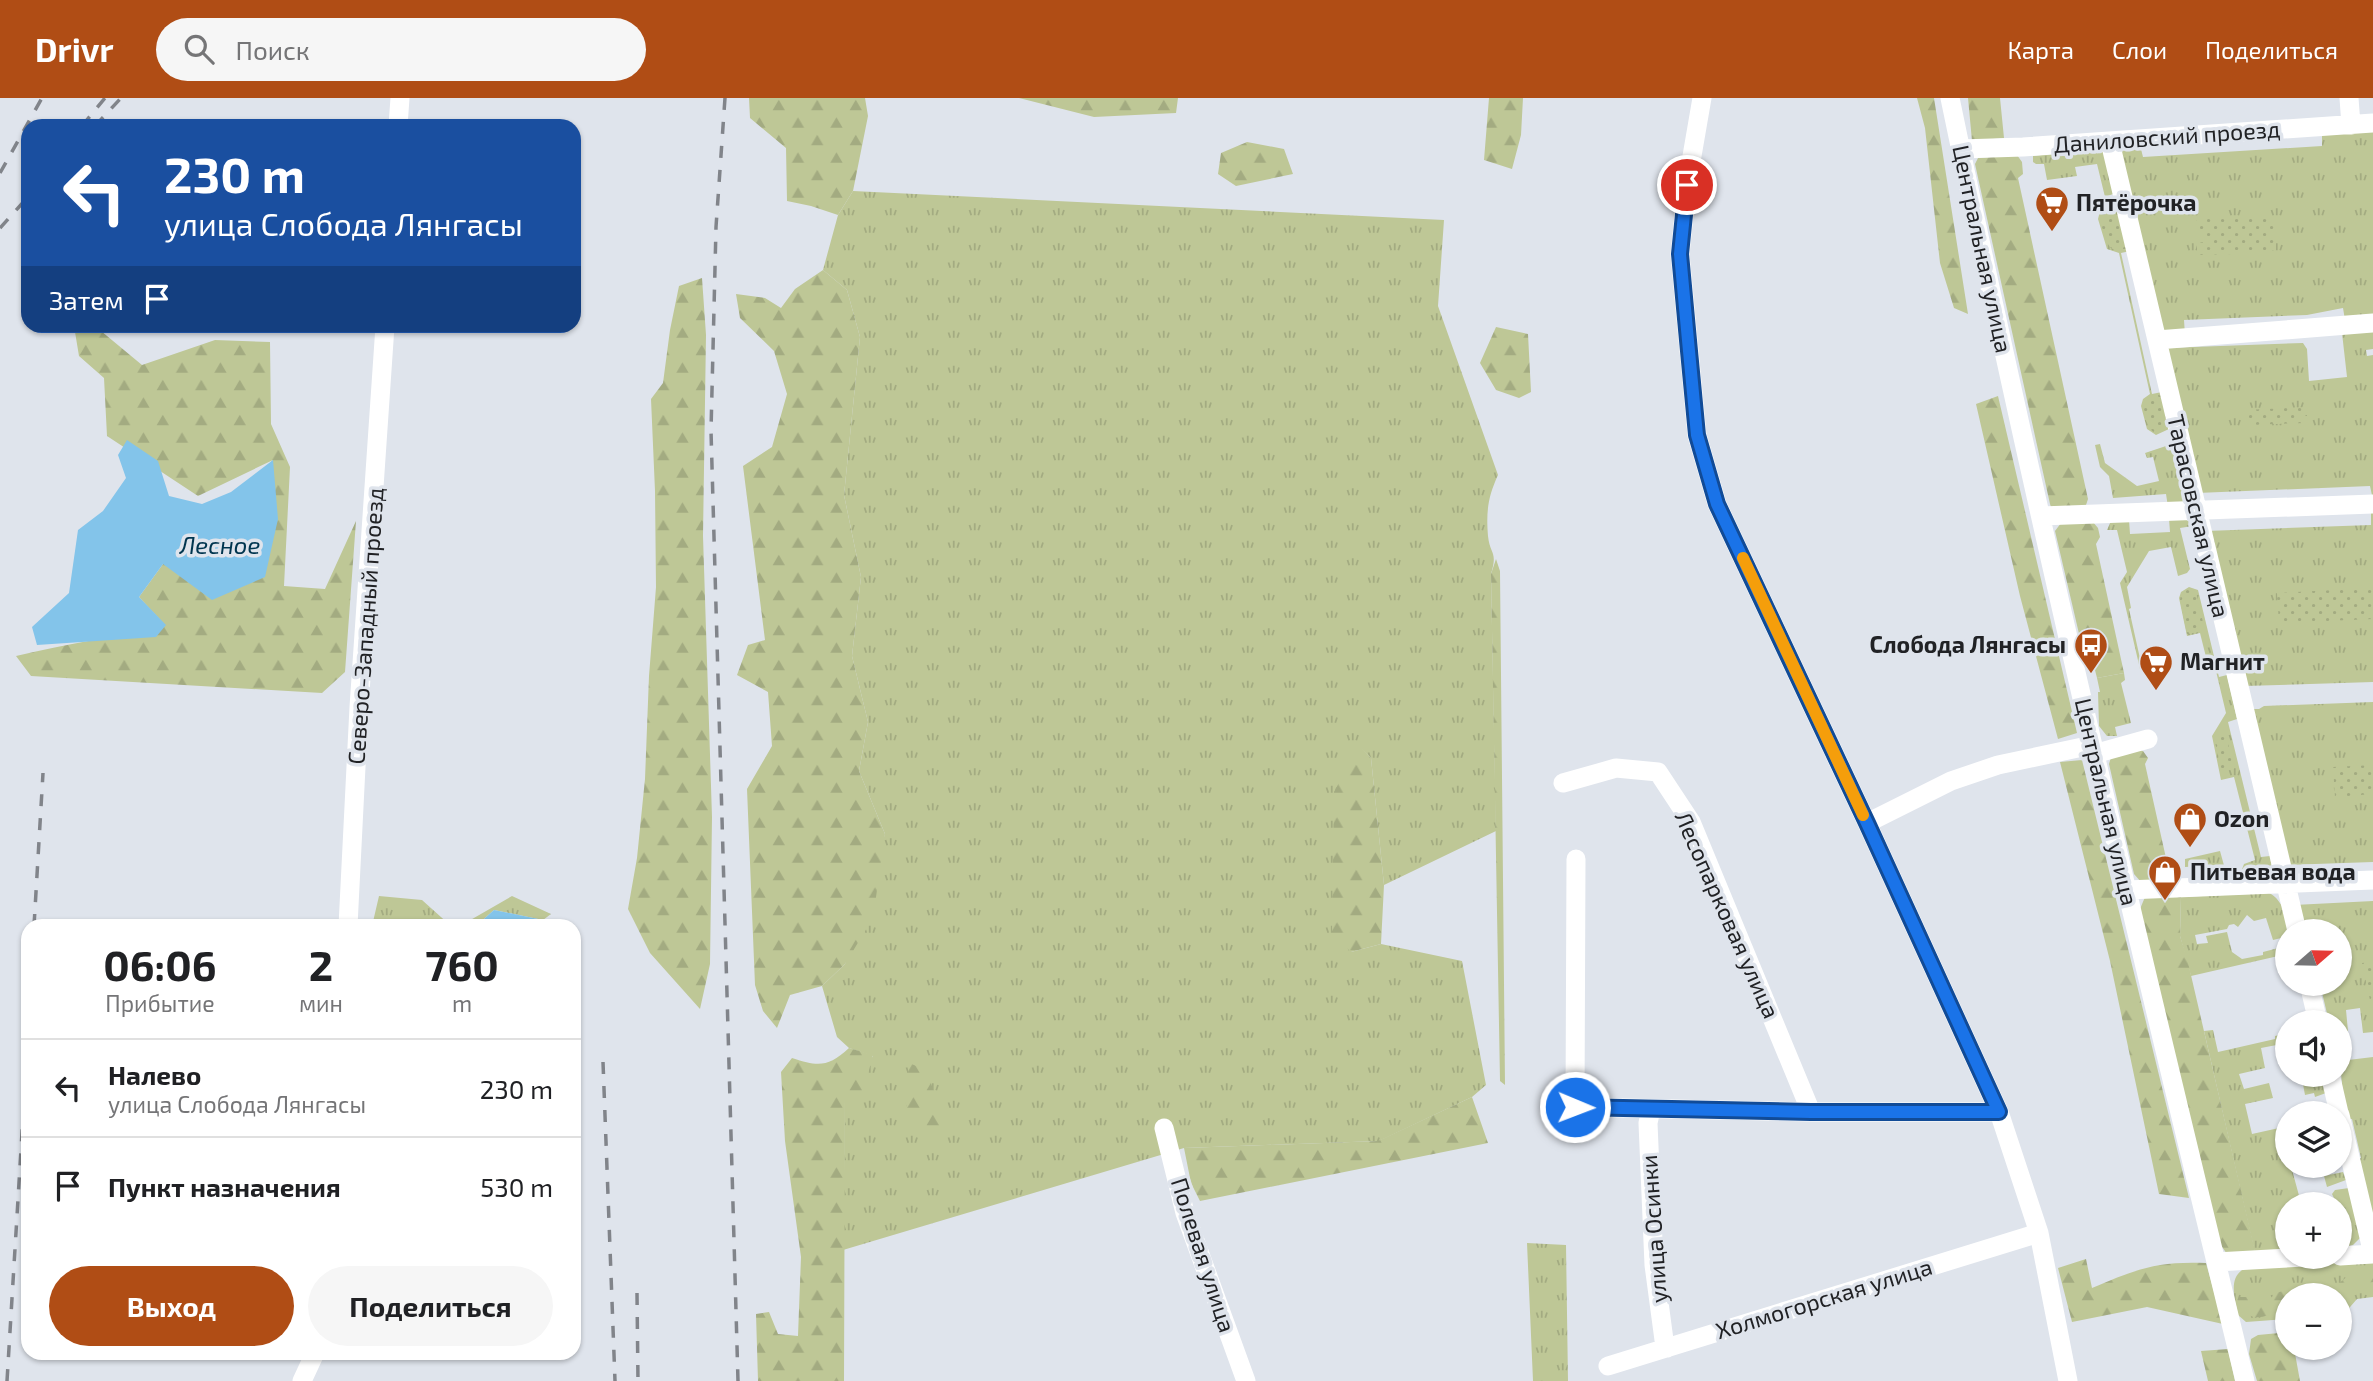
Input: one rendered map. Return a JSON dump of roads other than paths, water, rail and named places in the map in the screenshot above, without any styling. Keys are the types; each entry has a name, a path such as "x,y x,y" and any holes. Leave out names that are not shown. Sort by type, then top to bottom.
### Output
{"street":[{"path":"398,119 400,98"},
{"path":"1702,98 1687,185 1680,254 1697,435 1717,504 1999,1112 2039,1233 2068,1381"},
{"name":"Центральная улица","path":"1950,98 2093,749 2245,1381"},
{"path":"2349,98 2351,125"},
{"name":"Даниловский проезд","path":"1961,149 2110,142 2373,123"},
{"name":"Тарасовская улица","path":"2110,142 2294,919"},
{"path":"2157,340 2373,323"},
{"name":"Северо-Западный проезд","path":"348,919 359,707 385,333"},
{"path":"2041,516 2373,504"},
{"path":"1867,823 1951,781 1998,765 2148,739"},
{"name":"Лесопарковая улица","path":"1563,783 1616,768 1658,772 1691,822 1811,1112"},
{"path":"1576,859 1575,1107 1811,1112 1999,1112"},
{"path":"2127,890 2373,880"},
{"name":"улица Осинки","path":"1651,1109 1648,1123 1654,1265 1667,1348"},
{"name":"Полевая улица","path":"1164,1128 1185,1213 1247,1381"},
{"path":"2352,1165 2373,1254 2352,1255"},
{"name":"Холмогорская улица","path":"1608,1366 2039,1233"},
{"path":"2216,1262 2275,1259"},
{"path":"302,1381 312,1360"}],"water":[{"name":"Лесное","path":"127,440 158,461 169,496 202,504 231,492 273,460 278,519 265,577 212,600 163,564 139,597 166,625 156,637 37,645 32,627 69,593 78,530 103,511 126,478 118,455"},
{"path":"494,910 538,919 484,919"}],"railway":[{"path":"30,119 42,98"},
{"path":"88,119 105,98"},
{"path":"102,119 121,98"},
{"path":"725,98 716,227 711,431 738,1381"},
{"path":"0,173 21,136"},
{"path":"0,228 21,205"},
{"path":"34,919 43,773"},
{"path":"603,1062 615,1381"},
{"path":"7,1381 21,1150"},
{"path":"637,1293 638,1381"}],"place":[{"name":"Пятёрочка","path":"2052,233"},
{"name":"Слобода Лянгасы","path":"2091,675"},
{"name":"Магнит","path":"2156,692"},
{"name":"Ozon","path":"2190,849"},
{"name":"Питьевая вода","path":"2165,902"}]}
